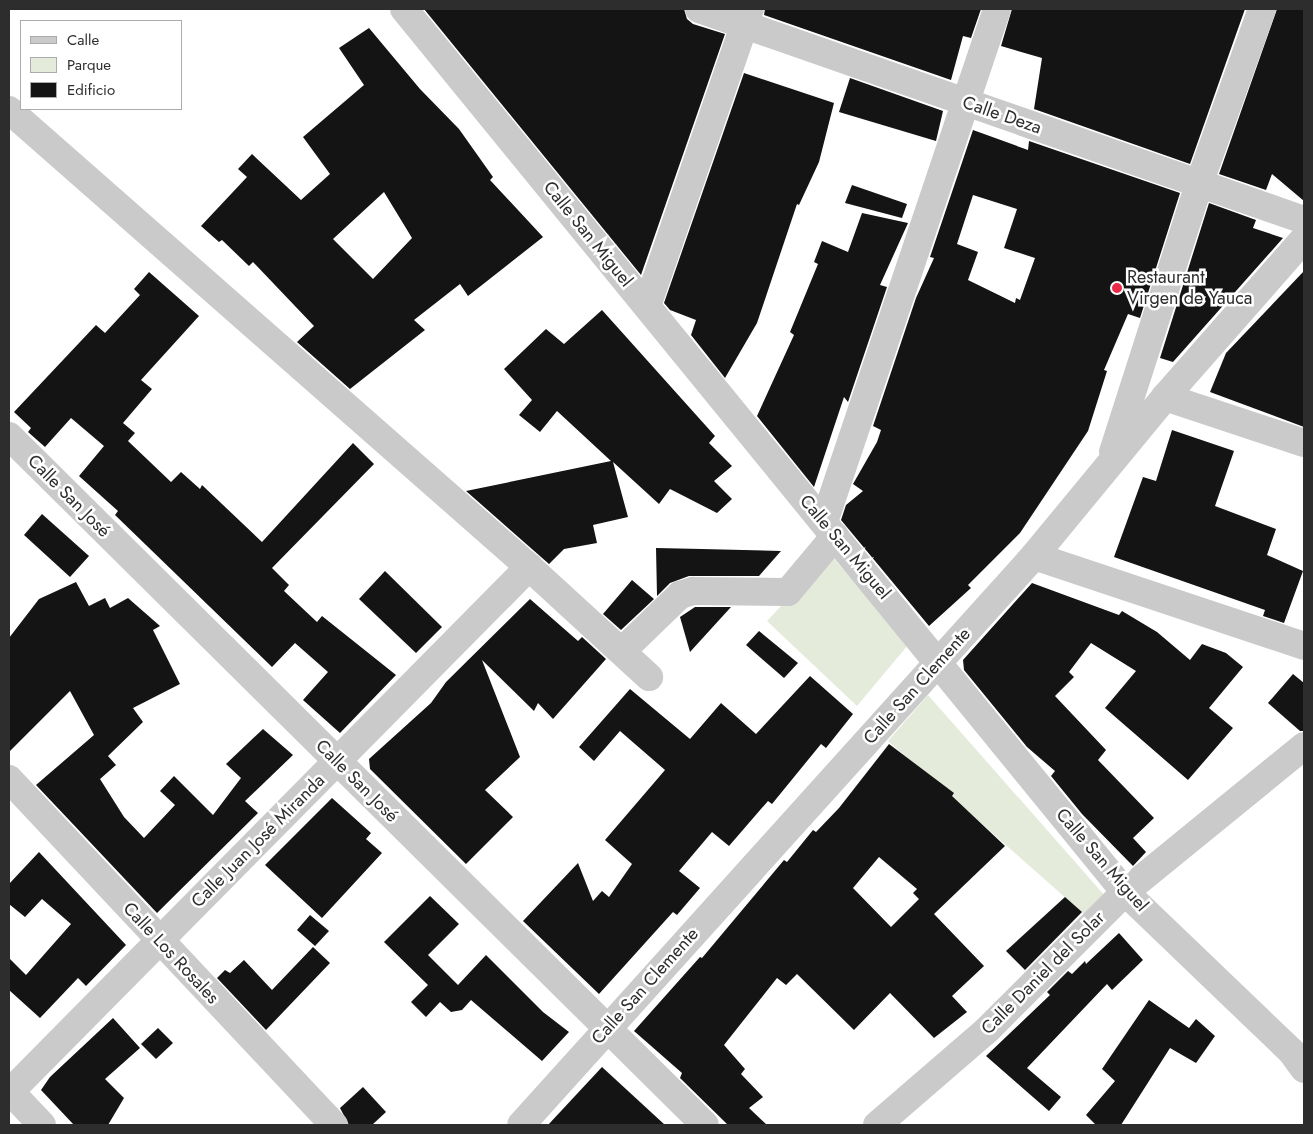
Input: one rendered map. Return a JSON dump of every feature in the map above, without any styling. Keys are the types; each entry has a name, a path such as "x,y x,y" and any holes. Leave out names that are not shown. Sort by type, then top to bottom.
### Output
{"street":[{"name":"Calle San Miguel","path":"404,9 940,662 1125,892 1291,1051 1304,1069"},
{"name":"Calle Deza","path":"699,9 747,16 964,102 1304,220"},
{"path":"622,651 680,595 693,591 788,592 829,529 964,102 997,9"},
{"path":"1108,466 1198,184 1262,9"},
{"path":"647,306 747,16"},
{"path":"9,110 528,567 649,677"},
{"name":"Calle San Clemente","path":"521,1125 607,1027 940,662 1034,556 1165,397 1304,239"},
{"path":"1165,397 1304,442"},
{"name":"Calle San José","path":"9,436 705,1125"},
{"path":"1034,556 1304,646"},
{"name":"Calle Juan José Miranda","path":"9,1092 528,567"},
{"name":"Calle Daniel del Solar","path":"877,1125 987,1030 1125,892 1304,746"},
{"name":"Calle Los Rosales","path":"9,780 334,1125"},
{"path":"9,1092 42,1125"}],"green space":[{"path":"830,554 908,645 857,706 767,621"},
{"path":"928,695 1106,897 1085,915 888,741"}],"building":[{"path":"424,9 684,9 687,19 693,24 725,34 641,275"},
{"path":"765,9 981,9 971,38 963,36 951,80 764,15"},
{"path":"1012,9 1245,9 1190,164 1034,109 1042,58 1001,46"},
{"path":"1277,9 1304,9 1304,201 1272,174 1266,190 1219,174"},
{"path":"369,28 420,89 459,129 493,177 490,180 543,237 468,296 460,284 414,320 425,330 350,389 297,342 314,326 253,262 249,266 222,240 219,242 201,226 247,177 238,169 252,154 301,200 330,174 303,137 364,85 339,48","holes":["384,192 412,238 373,279 333,239"]},
{"path":"744,73 834,103 819,162 799,205 797,204 757,323 725,378 691,335 696,320 670,310 664,303"},
{"path":"850,78 943,111 936,141 839,112"},
{"path":"973,130 1028,150 1029,141 1180,193 1140,318 1128,314 1104,370 1107,371 1088,431 1020,533 968,585 971,588 929,626 841,520 846,505 863,491 853,484 877,442 881,430 873,426 916,298 934,258 930,257","holes":["973,195 1017,209 1004,248 1035,258 1020,300 1016,298 1015,303 968,280 978,252 957,244"]},
{"path":"852,185 907,204 902,218 845,203"},
{"path":"1209,203 1256,220 1253,228 1283,238 1173,362 1160,358"},
{"path":"862,213 908,223 880,285 887,287 848,402 844,397 814,487 757,416 794,335 790,332 818,264 814,262 822,241 848,252"},
{"path":"1304,271 1304,427 1210,392 1226,353"},
{"path":"149,272 199,316 141,380 152,389 123,423 135,433 128,441 171,482 181,472 200,489 202,485 262,542 353,443 374,464 272,568 289,585 284,591 317,622 322,616 396,675 340,733 303,700 328,672 295,643 272,667 115,515 118,511 79,476 104,446 71,418 45,447 28,432 31,428 14,412 96,325 105,333 140,295 134,289"},
{"path":"602,310 715,436 709,443 732,466 714,481 732,499 717,513 670,489 659,504 613,462 628,517 593,525 597,543 564,549 549,564 466,491 611,461 557,411 540,432 519,415 532,400 504,369 546,329 564,344"},
{"path":"1172,430 1234,451 1215,506 1276,529 1267,555 1303,571 1284,623 1263,616 1265,610 1114,557 1143,477 1156,481"},
{"path":"42,514 89,556 70,577 24,535"},
{"path":"656,548 781,551 759,576 689,576 670,583 657,596"},
{"path":"385,571 442,627 416,653 359,599"},
{"path":"632,580 654,599 621,630 603,614"},
{"path":"76,582 89,606 105,598 110,608 128,598 160,626 153,630 180,684 133,708 143,722 108,756 116,765 100,779 124,817 144,838 175,805 160,791 174,776 213,815 241,778 226,764 263,729 293,755 245,801 258,813 157,913 36,785 94,735 70,691 9,752 9,638 39,599"},
{"path":"1032,583 1119,615 1122,611 1157,632 1190,660 1202,644 1226,653 1243,667 1209,708 1233,728 1188,780 1105,708 1136,671 1091,643 1069,672 1074,677 1055,696 1106,750 1098,760 1154,818 1133,838 1146,852 1133,866 1082,814 1051,776 1055,771 1027,747 964,670 963,660"},
{"path":"530,599 578,641 582,637 606,659 553,719 538,703 534,711 482,660 520,757 485,790 513,817 466,864 370,769 369,759 431,703 446,682"},
{"path":"695,607 731,607 690,652 680,617"},
{"path":"759,631 798,663 784,678 746,645"},
{"path":"1293,674 1304,683 1304,731 1300,731 1268,703"},
{"path":"810,676 853,714 826,748 821,744 772,804 768,801 729,846 712,832 679,871 700,888 677,915 673,912 599,994 523,921 578,863 593,901 602,891 609,897 632,864 605,840 665,770 620,731 594,761 579,747 630,689 690,739 721,703 756,734"},
{"path":"889,744 954,793 952,796 1005,846 934,914 984,966 952,996 967,1012 934,1038 890,993 854,1030 797,974 786,985 777,978 724,1045 745,1069 741,1074 763,1097 749,1108 767,1125 728,1125 680,1078 682,1073 634,1031 700,957 702,958 784,860 787,862 813,830 816,832 839,808","holes":["879,857 917,889 913,893 919,899 891,927 853,888"]},
{"path":"332,798 371,833 366,839 382,853 322,918 265,865"},
{"path":"39,852 126,945 86,986 78,978 40,1018 9,990 9,958 26,975 71,924 42,899 25,917 9,904 9,884"},
{"path":"430,896 459,924 428,955 458,985 486,955 543,1012 569,1032 542,1061 471,1000 462,1010 451,1012 440,1002 426,1017 411,1002 428,985 384,942"},
{"path":"1065,897 1082,912 1025,970 1006,951"},
{"path":"310,915 329,931 315,946 297,930"},
{"path":"1119,933 1143,960 1112,990 1107,984 1027,1068 1061,1097 1049,1111 986,1056 1050,995 1047,992 1068,971 1072,974 1085,961 1086,964"},
{"path":"313,947 330,963 266,1030 217,978 225,970 230,973 244,960 272,990"},
{"path":"1149,1000 1189,1028 1196,1019 1215,1036 1196,1063 1170,1048 1121,1125 1096,1125 1086,1115 1115,1081 1102,1069"},
{"path":"113,1018 140,1048 105,1079 124,1098 108,1125 74,1125 41,1090 50,1077"},
{"path":"158,1028 173,1043 156,1059 141,1044"},
{"path":"602,1067 665,1125 548,1125"},
{"path":"363,1087 386,1112 372,1125 349,1125 340,1108"}],"place":[{"name":"Restaurant Virgen de Yauca","path":"1117,288"}]}
